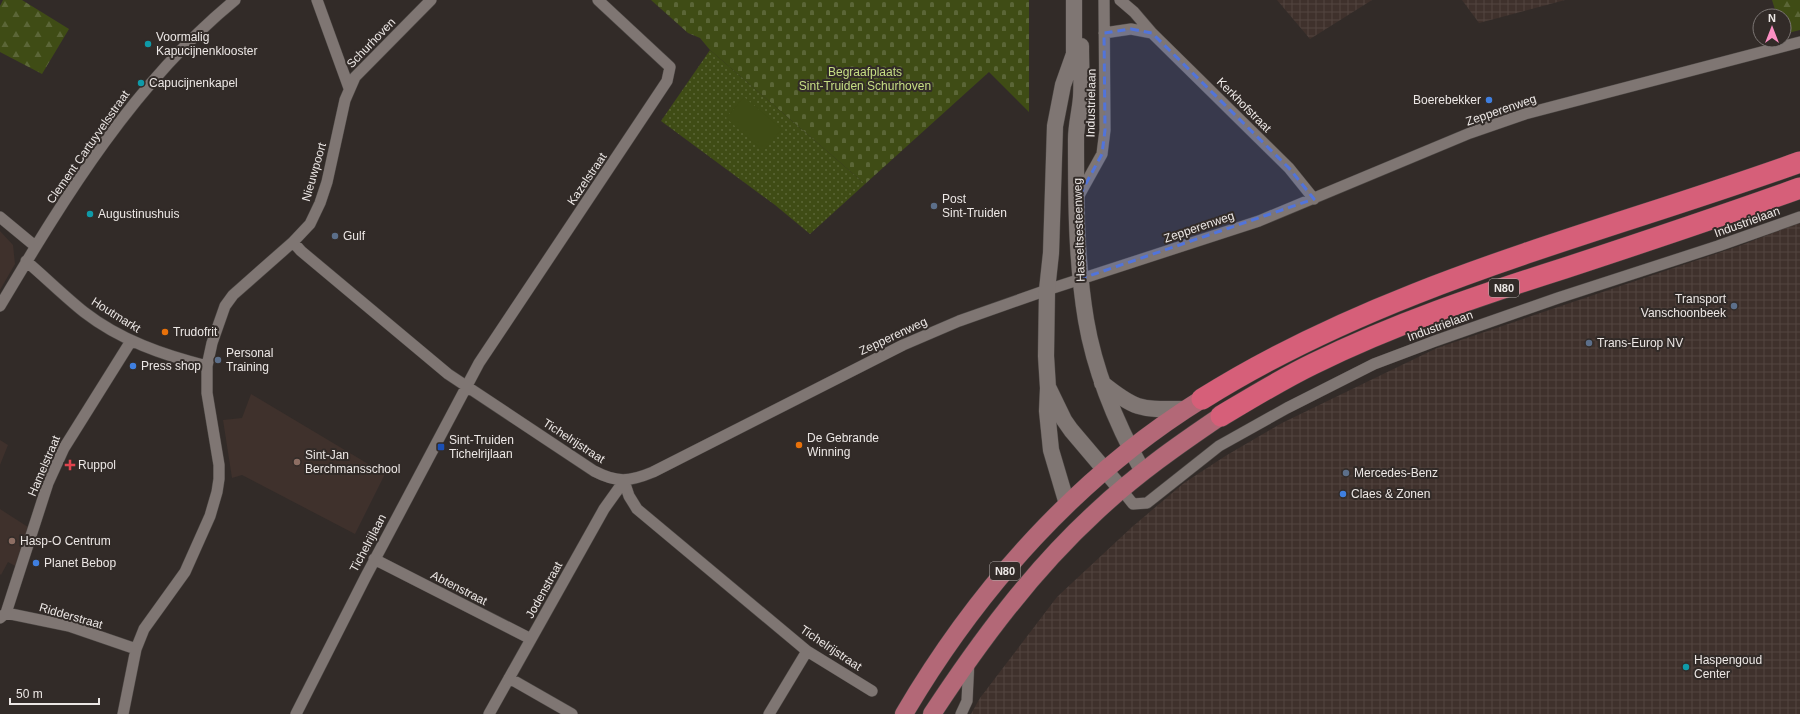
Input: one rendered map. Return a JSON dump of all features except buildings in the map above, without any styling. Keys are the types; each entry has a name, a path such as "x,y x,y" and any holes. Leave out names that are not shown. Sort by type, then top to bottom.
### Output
{"highway":[{"name":"N80","path":"1195,404 1241,375 1321,333 1408,296 1497,264 1800,162"},
{"name":"N80","path":"1220,416 1275,383 1360,342 1498,290 1708,221 1800,188"}],"main road":[{"name":"Hasseltsesteenweg","path":"1067,504 1051,450 1047,411 1048,388 1046,356 1047,290 1051,253 1055,126 1063,85 1074,54 1074,0"},
{"name":"Hasseltsesteenweg","path":"1081,0 1081,98 1076,138 1078,256 1080,280 1086,322 1102,383 1130,449 1143,472"},
{"path":"1102,383 1124,400 1136,406 1158,410 1195,404"},
{"name":"Hasseltsesteenweg","path":"1048,388 1064,420 1104,471 1121,489"},
{"name":"N80","path":"904,714 948,642 1014,560 1067,504 1104,471 1130,449 1195,404"},
{"name":"N80","path":"932,714 969,658 1044,564 1095,512 1121,489 1220,416"}],"street":[{"name":"Clement Cartuyvelsstraat","path":"0,306 35,246 110,134 141,94 179,52 235,0"},
{"path":"317,0 350,88"},
{"name":"Schurhoven","path":"350,88 355,77 431,0"},
{"name":"Kazelstraat","path":"466,386 478,363 667,81 670,67 598,0"},
{"name":"Industrielaan","path":"1077,200 1102,154 1105,130 1104,0"},
{"name":"Kerkhofstraat","path":"1120,0 1134,12 1152,32 1290,168 1314,199"},
{"path":"1104,33 1131,29 1152,32"},
{"name":"Zepperenweg","path":"624,481 641,477 653,472 903,345 959,321 1047,290 1259,221 1470,134 1525,114 1800,42"},
{"name":"Nieuwpoort","path":"123,714 136,650 144,629 185,572 210,516 217,492 219,465 207,393 207,366 212,343 226,306 237,292 293,242 310,224 320,203 332,163 345,100 350,88"},
{"path":"0,217 35,246"},
{"name":"Industrielaan","path":"1121,489 1133,504 1147,502 1219,446 1287,408 1374,364 1536,305 1718,246 1800,217"},
{"name":"Tichelrijstraat","path":"293,242 301,251 448,374 594,470 608,478 624,481 629,496 637,509 807,651 872,691"},
{"name":"Houtmarkt","path":"26,261 85,312 131,341 167,356 207,366"},
{"name":"Hamelstraat","path":"3,615 48,483 64,448 131,341"},
{"name":"Tichelrijlaan","path":"296,714 374,559 466,386"},
{"name":"Jodenstraat","path":"489,714 604,509 624,481"},
{"name":"Abtenstraat","path":"374,559 531,639"},
{"name":"Ridderstraat","path":"3,615 69,626 136,650"},
{"path":"769,714 807,651"},
{"path":"961,714 967,701 969,658"},
{"path":"509,678 572,714"}],"highlighted area":[{"path":"1131,29 1152,33 1289,168 1314,199 1080,279 1077,200 1102,154 1105,130 1104,33"}],"shaded area":[{"path":"1277,0 1372,0 1310,39"},
{"path":"1462,0 1565,0 1479,23"},
{"path":"1800,222 1800,714 971,714 980,698 1057,597 1132,527 1184,483 1227,455 1282,423 1437,348 1742,245"},
{"path":"0,231 13,245 15,264 0,290"},
{"name":"Sint-Jan Berchmansschool","path":"251,394 385,474 355,534 242,475 232,478 223,420 242,418"},
{"path":"0,440 8,445 0,465"},
{"name":"Hasp-O Centrum","path":"0,509 28,527 17,567 8,562 1,575 0,574"}],"green space":[{"path":"3,0 22,0 69,29 42,74 0,52 0,6"},
{"name":"Begraafplaats Sint-Truiden Schurhoven","path":"651,0 1029,0 1029,112 989,72 865,184 710,50 700,38 688,33"},
{"path":"1772,0 1800,0 1800,30 1792,32 1792,8 1774,8"},
{"path":"710,50 865,184 810,234 775,205 661,121"},
{"path":"744,97 782,129 763,151 726,118"}],"place":[{"name":"Voormalig Kapucijnenklooster","path":"148,44"},
{"name":"Capucijnenkapel","path":"141,83"},
{"name":"Boerebekker","path":"1489,100"},
{"name":"Post Sint-Truiden","path":"934,206"},
{"name":"Augustinushuis","path":"90,214"},
{"name":"Gulf","path":"335,236"},
{"name":"Transport Vanschoonbeek","path":"1734,306"},
{"name":"Trudofrit","path":"165,332"},
{"name":"Trans-Europ NV","path":"1589,343"},
{"name":"Personal Training","path":"218,360"},
{"name":"Press shop","path":"133,366"},
{"name":"De Gebrande Winning","path":"799,445"},
{"name":"Sint-Truiden Tichelrijlaan","path":"441,447"},
{"name":"Sint-Jan Berchmansschool","path":"297,462"},
{"name":"Ruppol","path":"70,465"},
{"name":"Mercedes-Benz","path":"1346,473"},
{"name":"Claes & Zonen","path":"1343,494"},
{"name":"Hasp-O Centrum","path":"12,541"},
{"name":"Planet Bebop","path":"36,563"},
{"name":"Haspengoud Center","path":"1686,667"}]}
